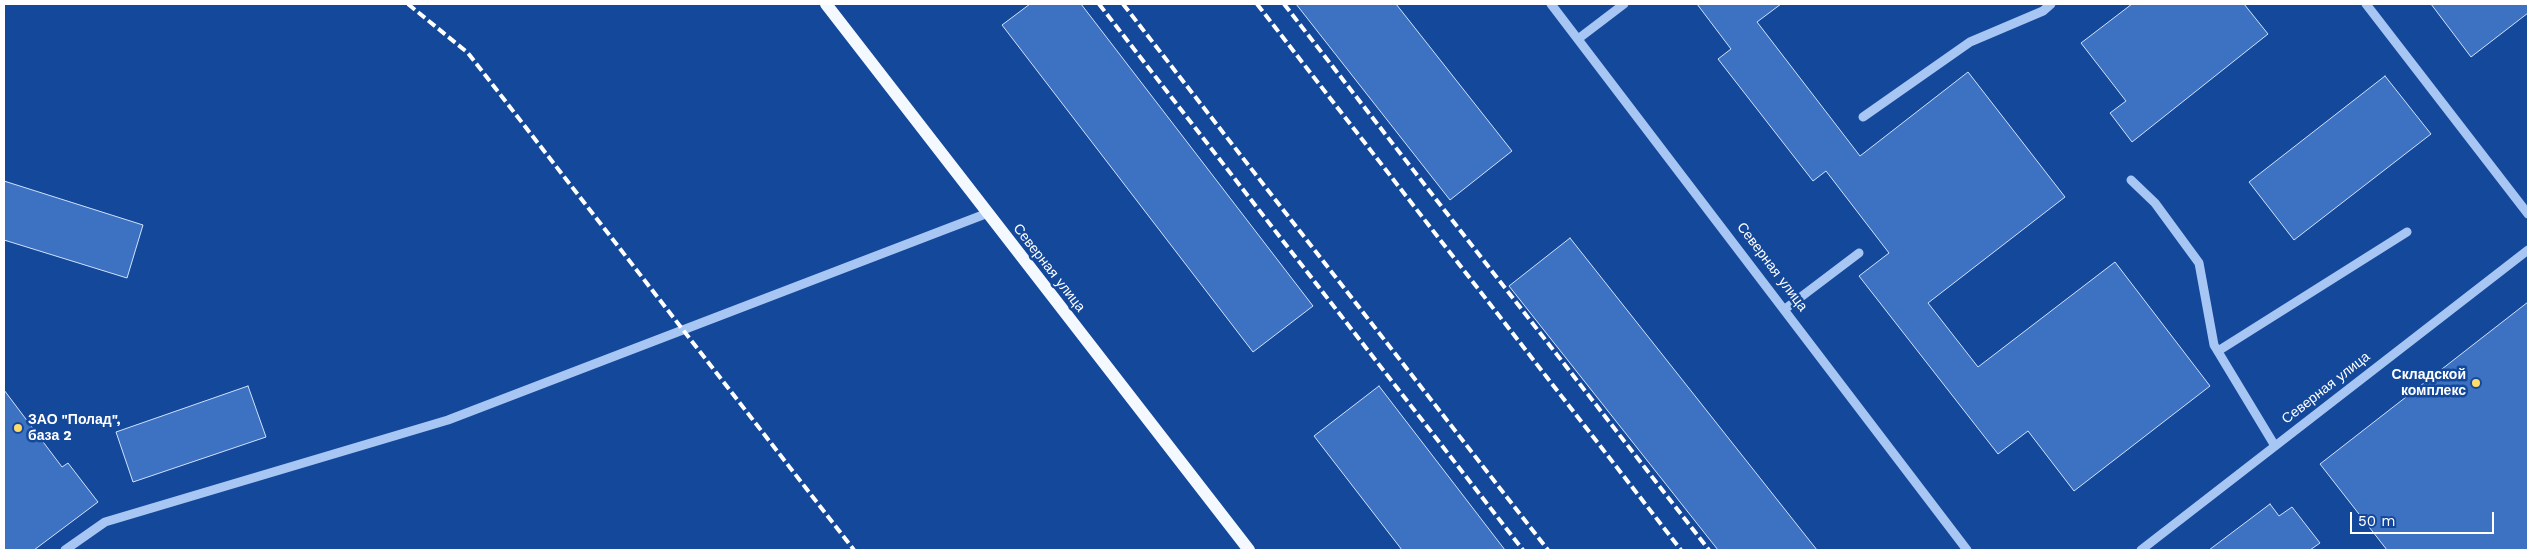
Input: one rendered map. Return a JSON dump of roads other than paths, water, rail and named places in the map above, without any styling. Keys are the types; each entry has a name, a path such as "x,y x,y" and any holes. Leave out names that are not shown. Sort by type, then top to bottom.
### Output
{"main road":[{"name":"Северная улица","path":"826,4 1249,550"}],"street":[{"name":"Северная улица","path":"1551,4 1967,550"},
{"path":"1578,39 1624,4"},
{"path":"1863,117 1970,42 2042,11 2051,4"},
{"path":"2366,4 2528,214"},
{"path":"2131,180 2155,203 2199,263 2214,344 2275,446"},
{"path":"65,550 105,522 448,420 988,213"},
{"path":"2218,351 2407,232"},
{"name":"Северная улица","path":"2141,550 2528,250"},
{"path":"1785,309 1859,253"}],"railway":[{"path":"408,4 468,53 854,550"},
{"path":"1099,4 1523,550"},
{"path":"1123,4 1548,550"},
{"path":"1257,4 1681,550"},
{"path":"1284,4 1709,550"}],"place":[{"name":"Складской комплекс","path":"2476,383"},
{"name":"ЗАО \"Полад\", база 2","path":"18,428"}]}
